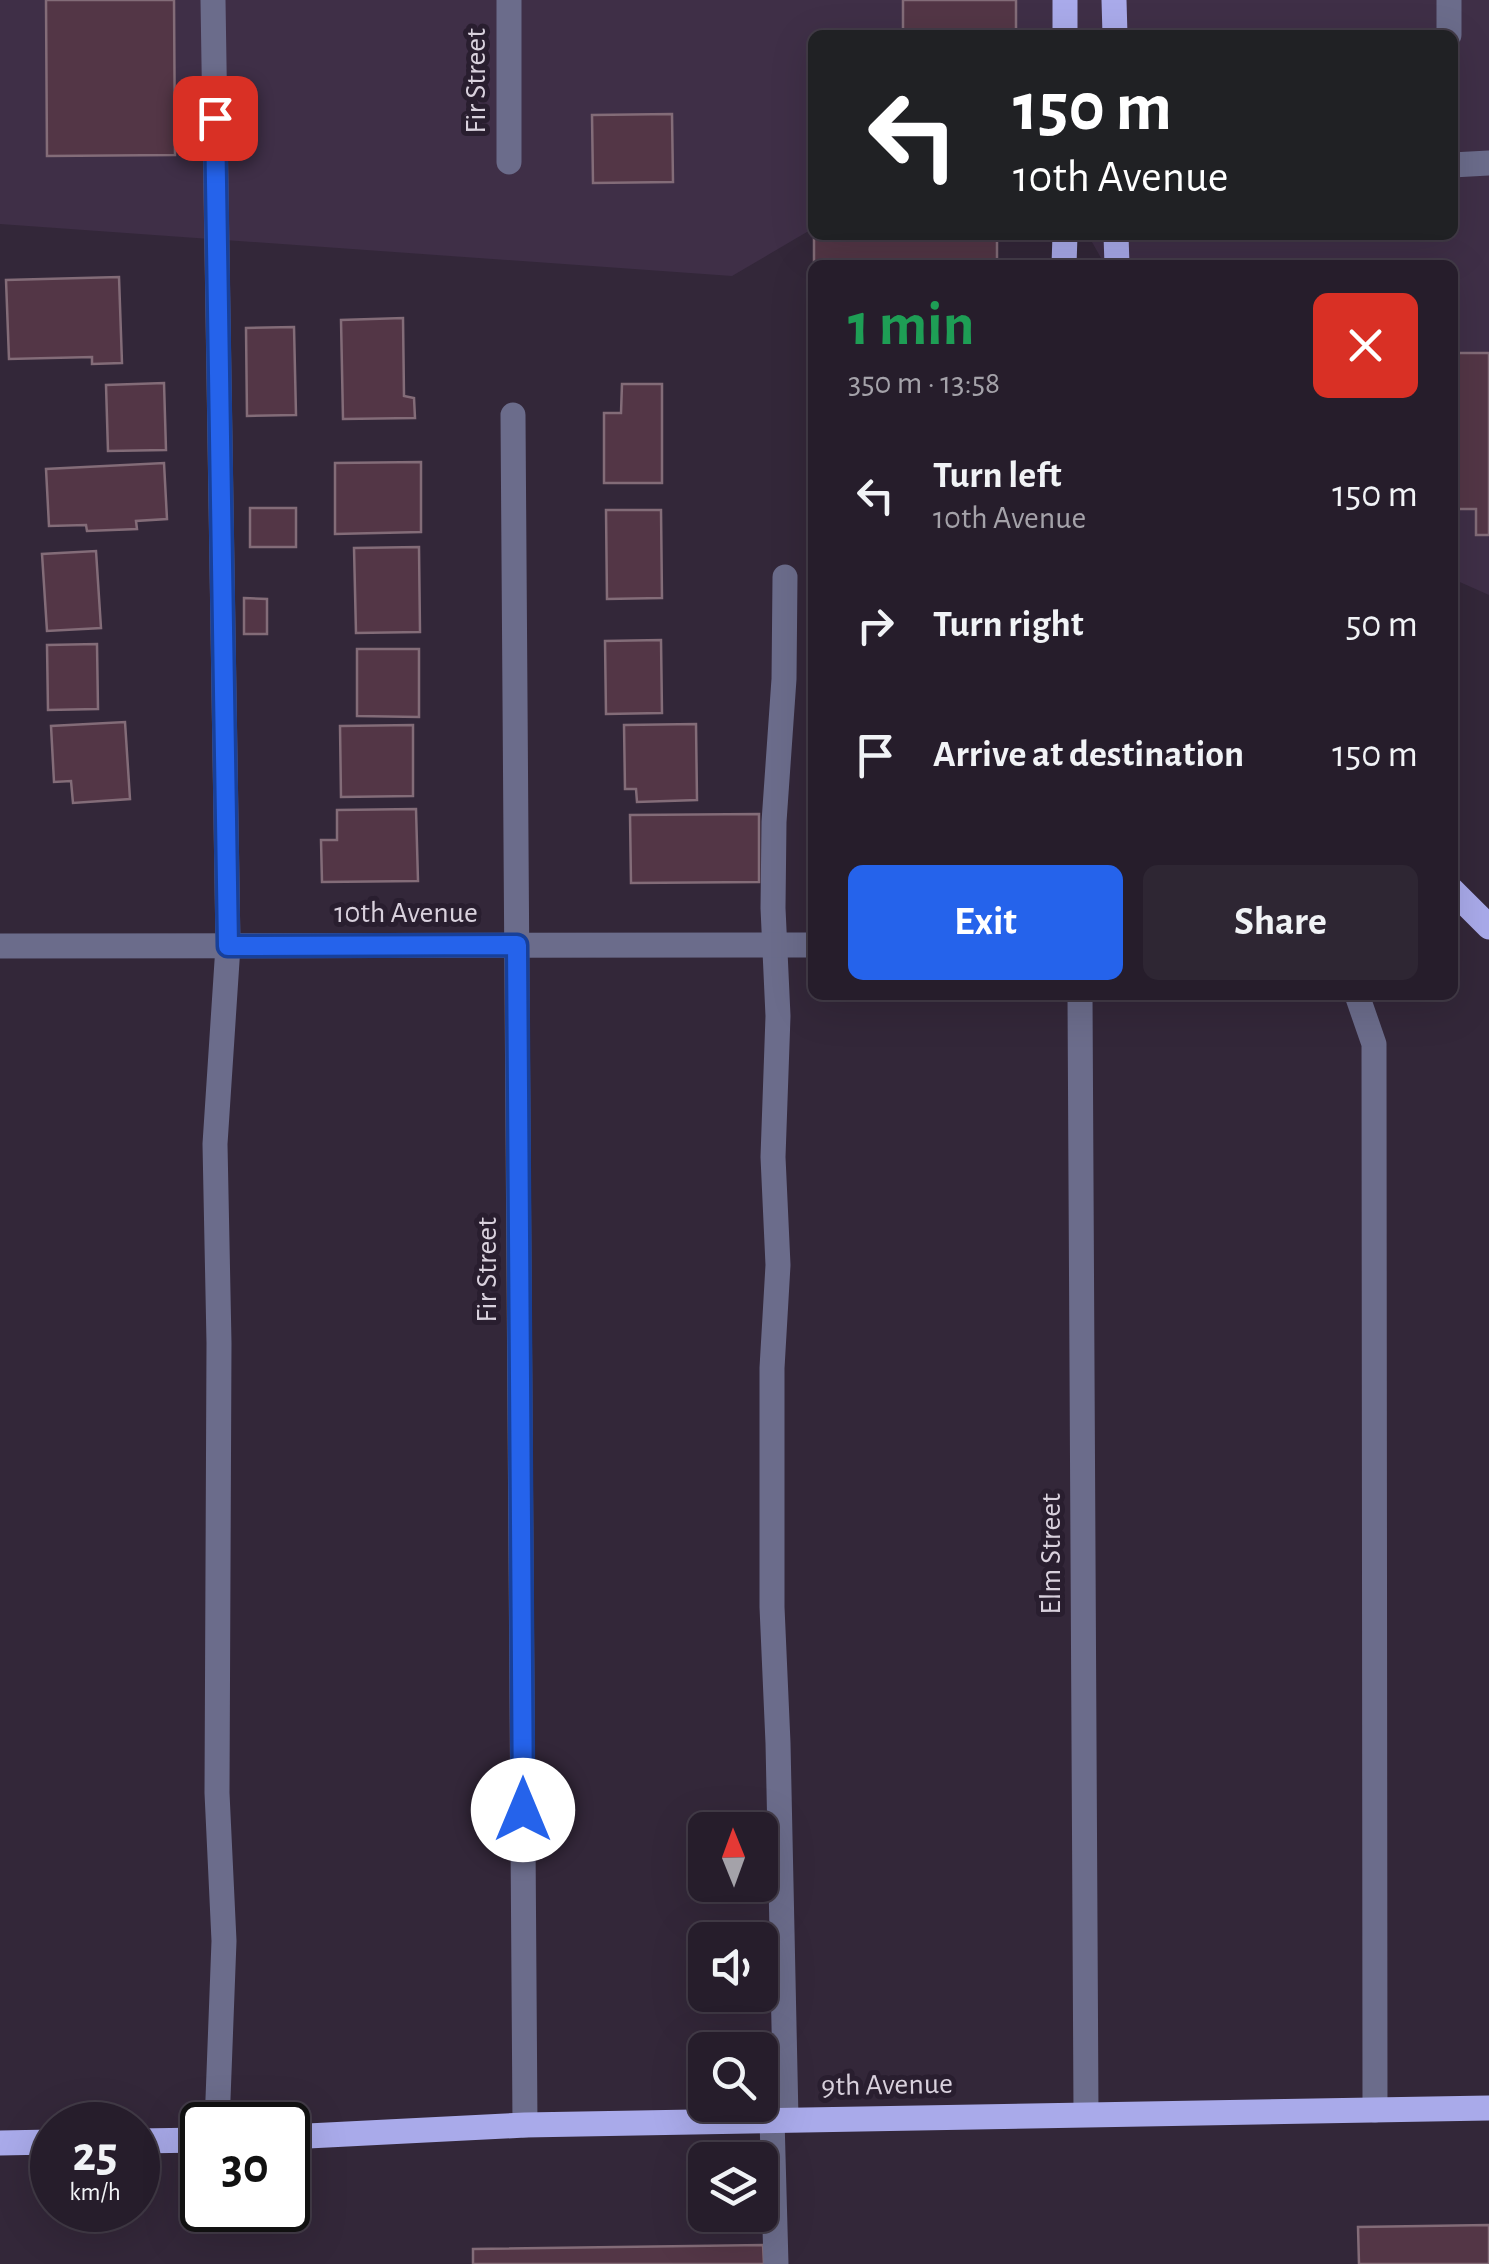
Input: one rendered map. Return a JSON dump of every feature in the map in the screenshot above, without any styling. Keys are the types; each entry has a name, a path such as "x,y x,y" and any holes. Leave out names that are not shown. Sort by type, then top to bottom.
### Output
{"main road":[{"path":"1065,0 1065,30"},
{"path":"1114,0 1114,30"},
{"path":"1458,896 1489,926"},
{"name":"9th Avenue","path":"310,2135 779,2119 1489,2108"},
{"path":"0,2143 30,2142"}],"street":[{"path":"214,0 228,946 215,1144 219,1343 217,1793 224,1941 219,2102"},
{"name":"Fir Street","path":"508,0 509,162"},
{"path":"1449,0 1449,30"},
{"path":"1458,165 1489,162"},
{"name":"Fir Street","path":"514,414 525,2125"},
{"path":"776,2264 778,1743 772,1607 772,1368 778,1265 773,1157 778,1016 774,822 786,577"},
{"name":"10th Avenue","path":"0,946 808,945"},
{"name":"Elm Street","path":"1080,1000 1086,2113"},
{"path":"1358,1000 1374,1044 1375,2110"}],"shaded area":[{"path":"0,0 1489,0 1489,595 1458,581 1458,260 1102,260 1091,240 1458,240 1458,30 808,30 808,231 732,276 0,224"}],"building":[{"path":"46,0 174,0 175,155 47,156"},
{"path":"903,0 1016,0 1016,30 903,30"},
{"path":"672,114 673,182 593,183 592,115"},
{"path":"814,240 997,240 997,260 814,260"},
{"path":"119,277 122,363 92,364 92,357 9,359 6,280"},
{"path":"403,318 404,396 414,398 415,418 343,419 341,320"},
{"path":"294,327 296,415 247,416 246,328"},
{"path":"1458,353 1489,353 1489,535 1476,535 1476,509 1458,509"},
{"path":"164,383 166,450 108,451 106,385"},
{"path":"622,384 662,384 662,483 604,483 604,413 621,413"},
{"path":"421,462 421,532 335,534 335,463"},
{"path":"164,463 167,519 136,521 137,529 87,531 86,525 49,526 46,469"},
{"path":"250,508 296,508 296,547 250,547"},
{"path":"606,510 661,510 662,598 607,599"},
{"path":"419,547 420,632 356,633 354,548"},
{"path":"96,551 101,628 47,631 42,554"},
{"path":"244,598 267,599 267,634 244,634"},
{"path":"661,640 662,713 606,714 605,641"},
{"path":"97,644 98,709 48,710 47,645"},
{"path":"357,649 419,649 419,717 357,716"},
{"path":"125,722 130,799 73,803 71,781 54,782 51,726"},
{"path":"696,724 697,800 637,802 636,789 625,789 624,725"},
{"path":"413,725 413,796 341,797 340,726"},
{"path":"416,809 418,881 322,882 321,840 337,840 337,810"},
{"path":"759,814 759,882 631,883 630,815"},
{"path":"1489,2225 1489,2264 1359,2264 1358,2227"},
{"path":"763,2245 764,2264 473,2264 473,2249"}],"route":[{"path":"215,118 228,946 517,945 523,1810"}]}
